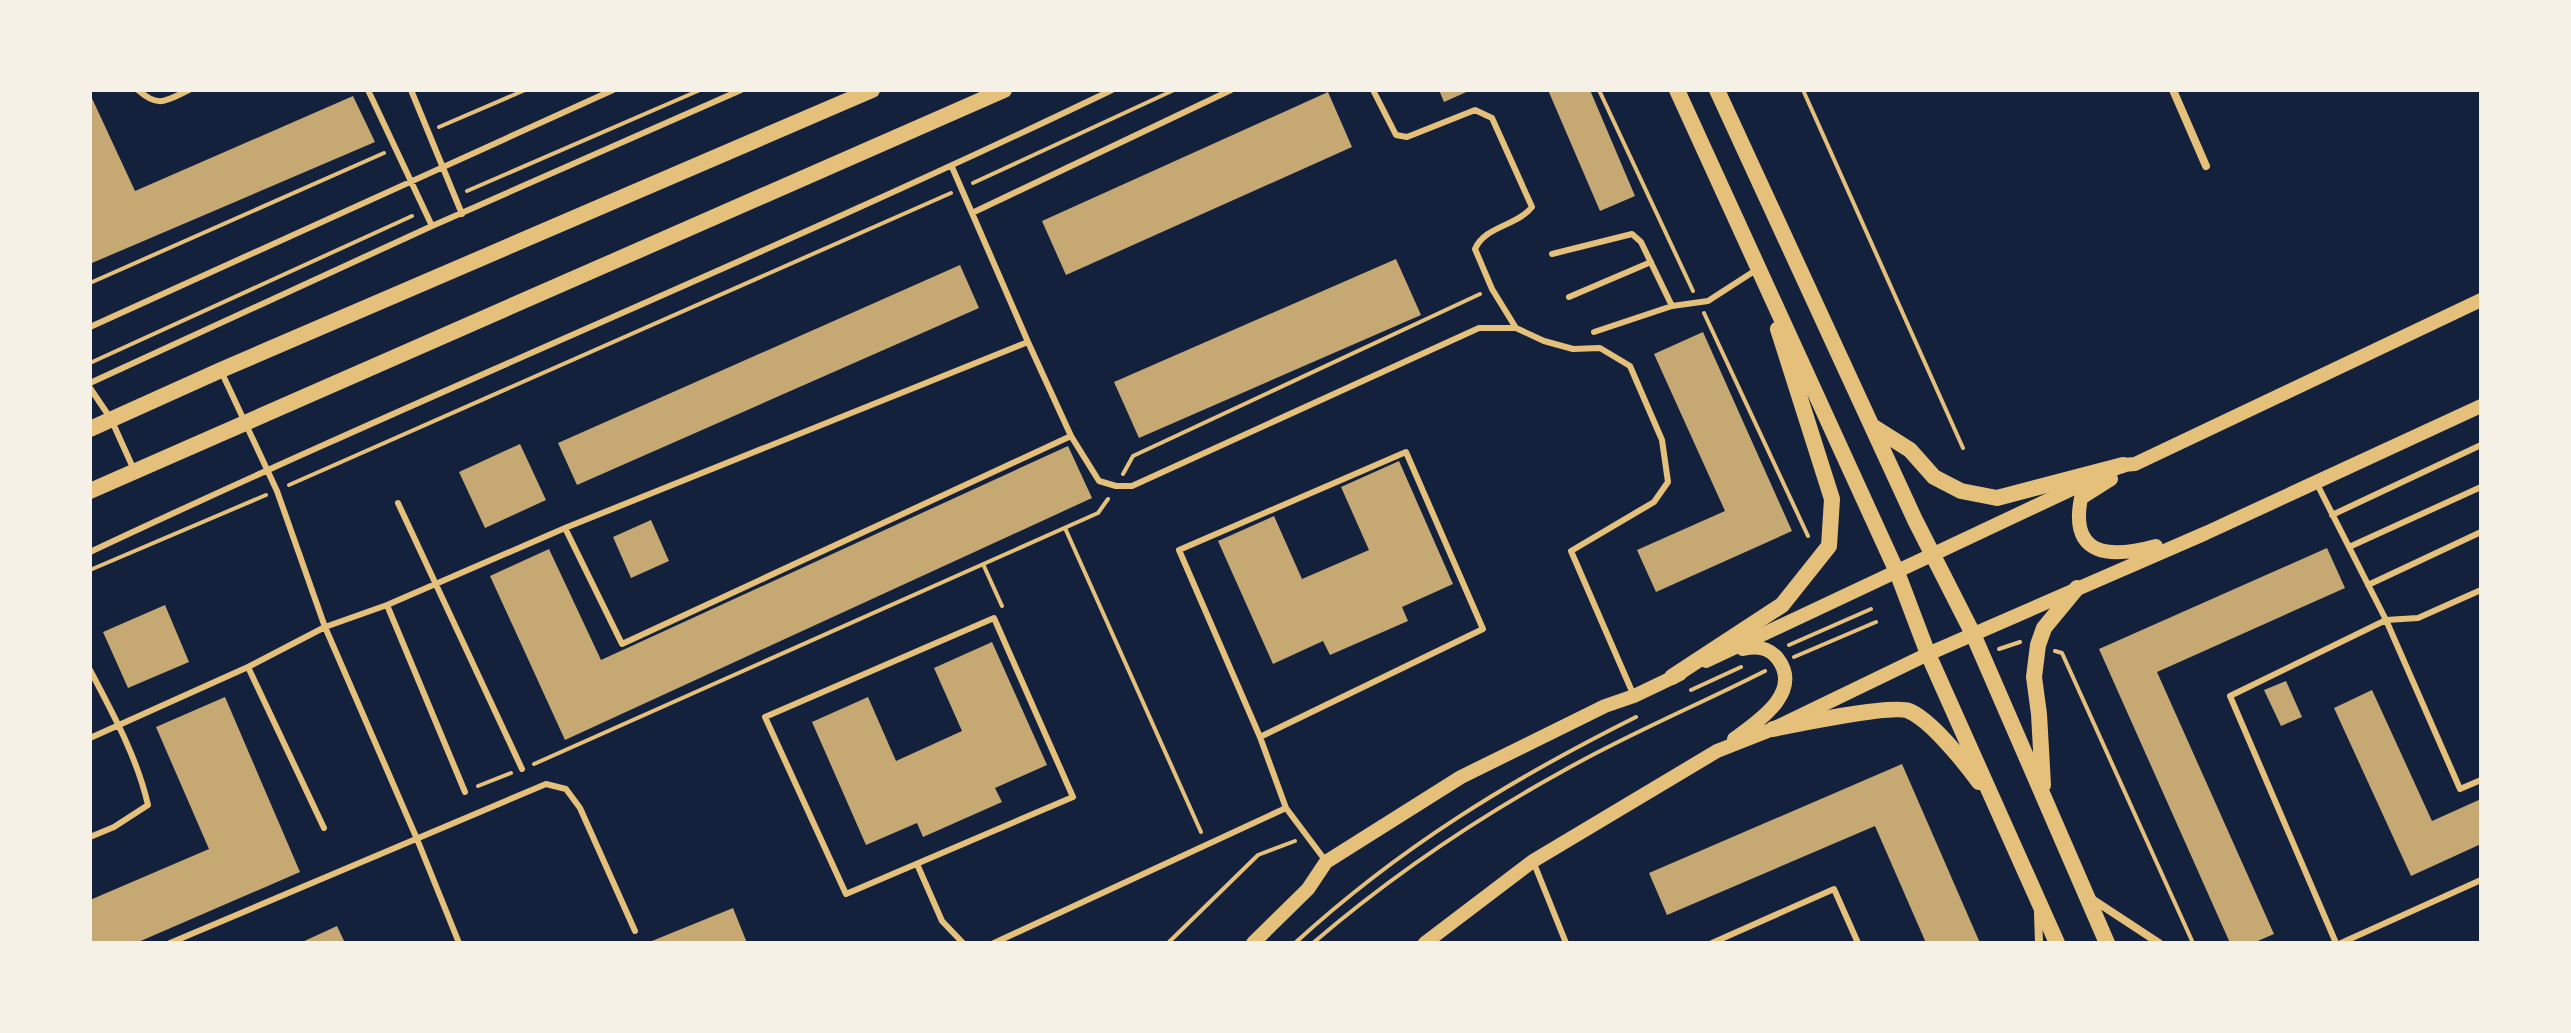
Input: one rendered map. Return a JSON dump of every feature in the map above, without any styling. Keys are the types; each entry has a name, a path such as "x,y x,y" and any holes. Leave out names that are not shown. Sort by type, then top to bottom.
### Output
{"main road":[{"path":"90,429 872,90"},
{"path":"90,491 1004,90"},
{"path":"1677,90 1897,572 1928,654 2057,943"},
{"path":"1717,90 1915,520 1973,634 2107,943"},
{"path":"1672,677 1782,605 1829,546 1832,499 1785,356 1768,289"},
{"path":"1871,425 1910,450 1934,477 1961,491 1997,498 2129,465"},
{"path":"2044,798 2039,714 2030,643 2077,588"},
{"path":"1773,729 1875,711 1908,710 1928,724 1976,778 2020,859"}],"street":[{"path":"2173,90 2206,166"},
{"path":"1253,943 1308,889 1326,862 1461,777 1605,706 1634,696 2481,300"},
{"path":"1717,751 1773,729 1928,654 2206,533 2481,406"},
{"path":"2129,465 2081,498 2079,529 2090,546 2108,554 2134,552 2206,533"},
{"path":"1425,943 1533,861 1717,751 1767,714 1782,695 1785,670 1776,658 1755,646 1723,653"},
{"path":"2084,894 2159,943"},
{"path":"2038,900 2039,943"}],"lane":[{"path":"138,90 149,100 162,103 189,90"},
{"path":"368,90 432,226"},
{"path":"411,90 462,214"},
{"path":"90,327 613,90"},
{"path":"134,470 111,419 90,385 432,226 741,90"},
{"path":"90,552 267,469 952,167 1112,90"},
{"path":"972,213 1231,90"},
{"path":"1373,90 1396,135 1407,137 1475,110 1492,118 1532,207 1525,216 1479,239 1475,249 1492,289 1516,328"},
{"path":"952,167 1071,436 1099,481 1116,486 1132,486 1479,328 1516,328 1544,341 1573,349 1600,348 1630,366 1662,440 1668,482 1654,502 1571,551 1634,696"},
{"path":"1552,254 1632,234 1641,242 1672,306"},
{"path":"1569,297 1651,262"},
{"path":"1594,332 1672,306 1708,301 1759,269"},
{"path":"90,738 248,667 325,627 387,605 565,528 1028,342"},
{"path":"221,370 277,491 325,627 459,943"},
{"path":"565,528 622,644 1071,436"},
{"path":"2332,515 2481,445"},
{"path":"1260,737 1483,629 1406,452 1179,550 1260,737 1286,808 1326,862"},
{"path":"2316,482 2386,620 2460,789 2481,780"},
{"path":"2349,547 2481,487"},
{"path":"398,503 438,583 522,769"},
{"path":"2368,585 2481,532"},
{"path":"2481,590 2418,618 2386,620 2230,696 2339,943 2481,880"},
{"path":"387,605 465,792"},
{"path":"994,618 1073,797 917,864 846,894 765,717 994,618"},
{"path":"248,667 324,828"},
{"path":"90,670 119,725 142,779 148,805 114,827 90,837"},
{"path":"170,943 546,784 566,789 580,808 635,931"},
{"path":"994,943 1286,808"},
{"path":"1533,861 1566,943"},
{"path":"917,864 942,921 963,943"},
{"path":"1712,943 1834,889 1858,943"}],"path":[{"path":"429,132 525,90"},
{"path":"455,196 700,90"},
{"path":"90,570 277,491 961,189 1174,90"},
{"path":"1803,90 1963,448"},
{"path":"90,283 394,148"},
{"path":"90,363 424,210"},
{"path":"465,792 1098,513 1133,456 1492,289"},
{"path":"1065,528 1207,844"},
{"path":"983,564 1008,619"},
{"path":"1313,943 1410,866 1465,829 1564,770 1871,609"},
{"path":"1689,691 1876,622"},
{"path":"2030,643 2062,653 2193,943"},
{"path":"1295,943 1328,913 1428,835 1503,788 1648,710"},
{"path":"1168,943 1258,855 1283,848 1306,835"}],"building":[{"path":"1439,90 1471,90 1444,102"},
{"path":"1548,90 1590,90 1635,196 1600,211"},
{"path":"1328,92 1352,147 1066,275 1042,221"},
{"path":"90,94 135,191 353,96 375,142 92,263"},
{"path":"1396,259 1421,315 1139,438 1114,382"},
{"path":"960,265 979,308 577,485 558,443"},
{"path":"1703,332 1792,531 1656,592 1637,550 1725,511 1654,354"},
{"path":"520,444 546,500 485,528 459,472"},
{"path":"1068,446 1092,498 565,740 490,576 549,549 601,660"},
{"path":"1399,461 1453,584 1402,607 1408,621 1330,655 1323,641 1273,664 1218,541 1274,516 1302,579 1369,550 1341,487"},
{"path":"651,520 669,561 631,578 613,537"},
{"path":"2327,548 2345,588 2157,672 2274,934 2253,943 2230,943 2099,649"},
{"path":"165,605 189,662 128,688 103,632"},
{"path":"992,642 1047,765 995,788 1002,802 923,837 917,823 866,845 812,722 868,697 896,761 962,731 934,668"},
{"path":"2286,681 2302,717 2281,726 2264,690"},
{"path":"2372,690 2432,821 2481,799 2481,844 2411,876 2334,708"},
{"path":"225,697 300,872 136,943 90,943 90,900 209,849 156,727"},
{"path":"1902,764 1980,943 1926,943 1875,826 1667,915 1649,873"},
{"path":"733,908 747,943 647,943"},
{"path":"337,926 345,943 300,943"}]}
